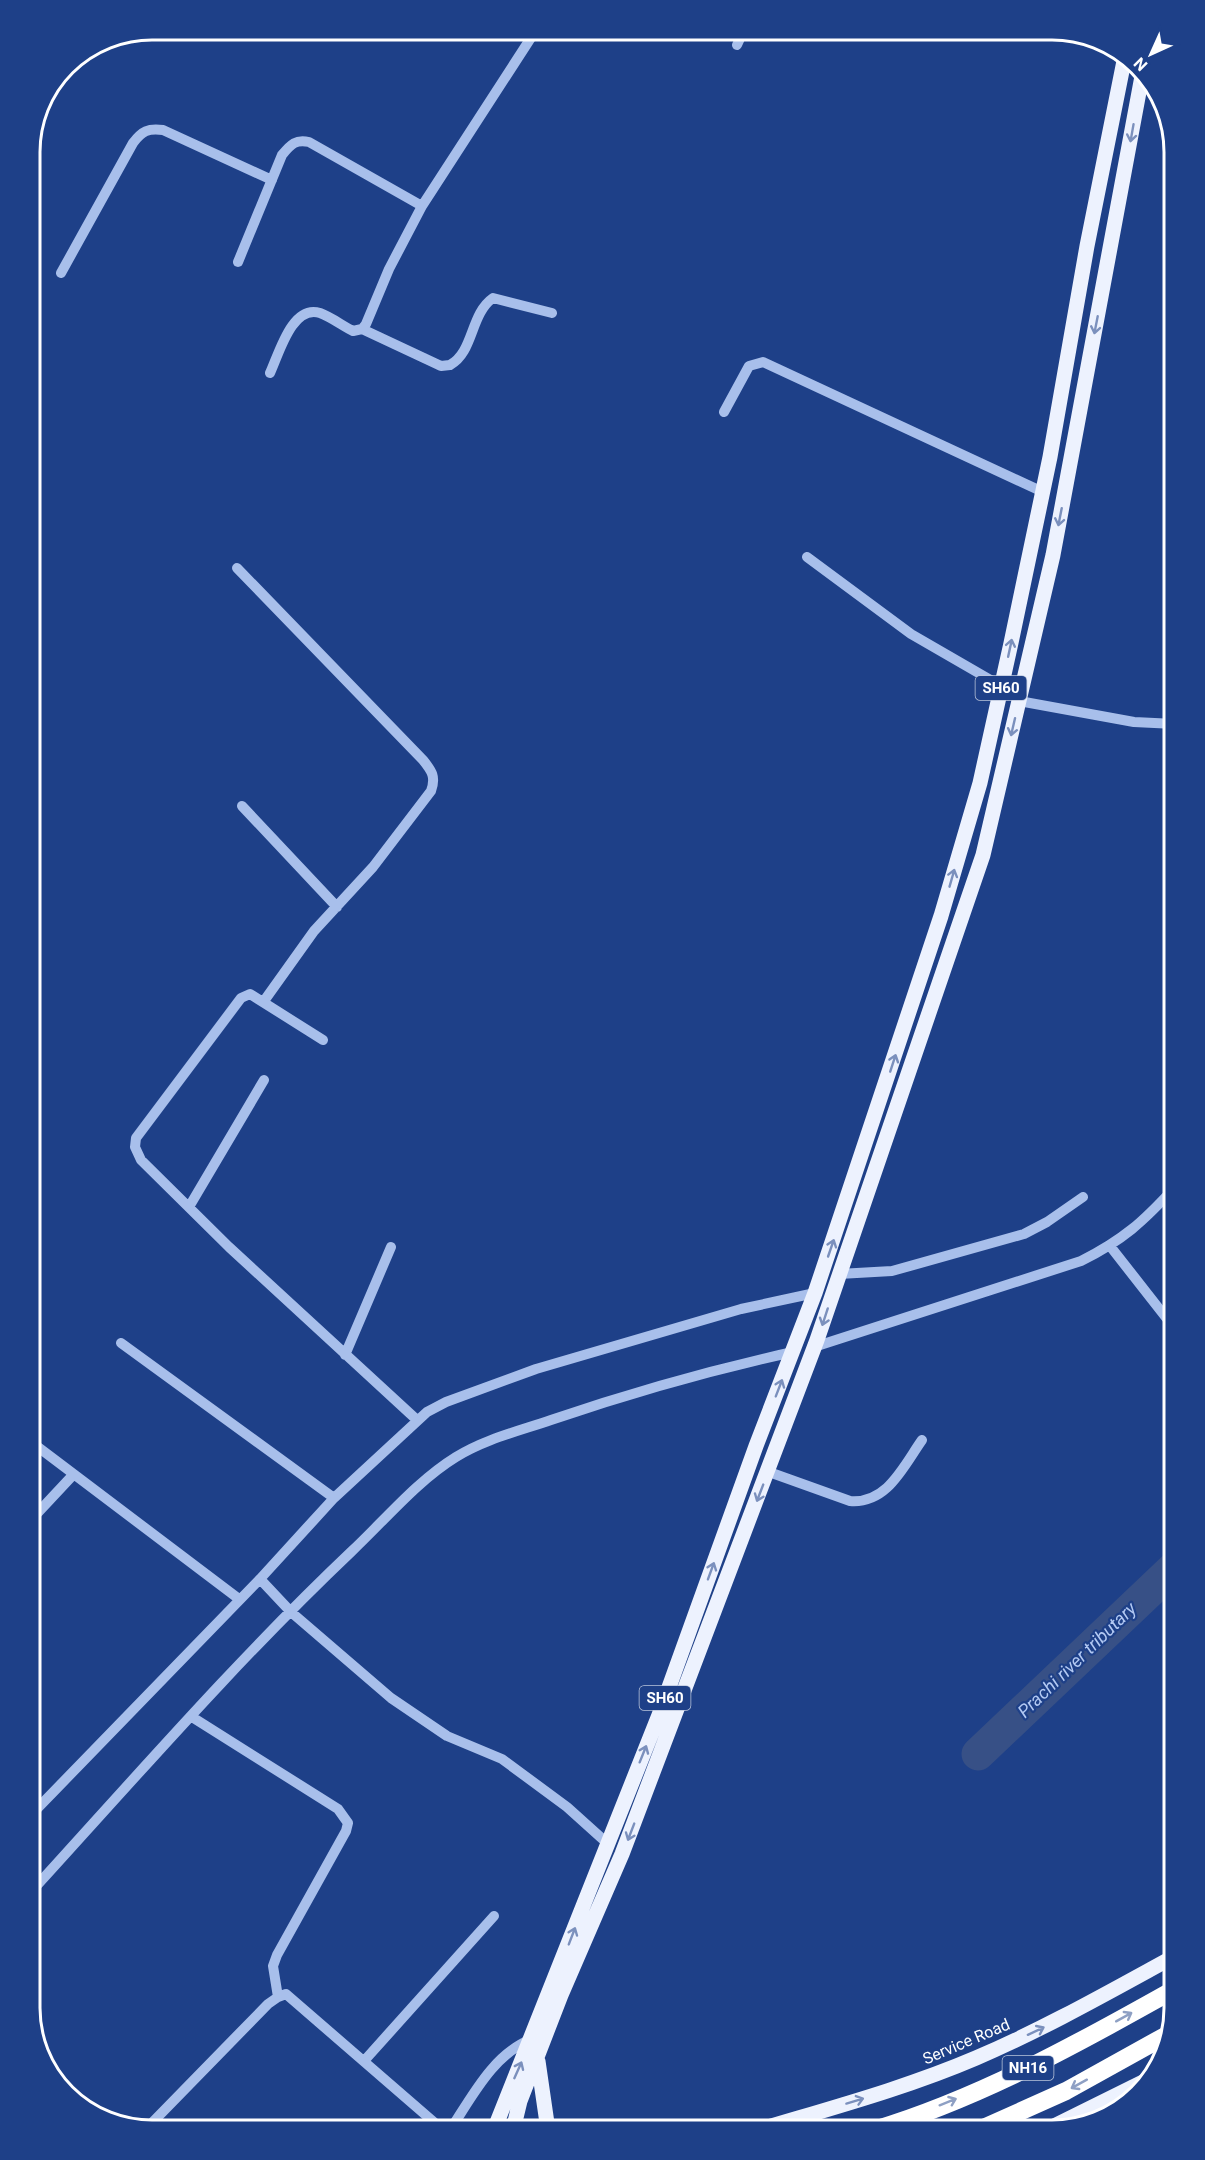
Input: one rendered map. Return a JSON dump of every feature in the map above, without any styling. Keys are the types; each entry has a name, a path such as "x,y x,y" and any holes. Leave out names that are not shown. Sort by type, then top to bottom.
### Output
{"highway":[{"name":"NH16","path":"901,2120 974,2092 1047,2059 1165,1994"},
{"name":"NH16","path":"1001,2120 1066,2091 1160,2039"}],"main road":[{"name":"SH60","path":"516,2119 607,1843 659,1715 813,1298 941,916 980,783 1043,492 1087,246 1121,76"},
{"name":"SH60","path":"498,2119 532,2039 622,1854 769,1472 816,1343 983,855 1053,555 1141,84"},
{"name":"Service Road","path":"792,2120 892,2090 974,2059 1050,2024 1165,1961"},
{"path":"537,2058 546,2119"},
{"path":"1069,2119 1129,2089"},
{"path":"492,2119 508,2094"}],"street":[{"path":"362,329 422,206 529,41"},
{"path":"737,45 739,41"},
{"path":"61,273 134,143 141,133 152,128 163,130 272,180"},
{"path":"238,262 282,155 290,144 300,140 309,142 422,206"},
{"path":"270,373 294,323 301,315 310,312 320,313 353,331 362,329 441,366 450,365 462,354 482,309 493,298 552,313"},
{"path":"724,412 748,366 763,362 1043,492"},
{"path":"807,557 911,634 1001,686"},
{"path":"237,568 423,760 432,770 435,781 431,791 373,867 314,931 264,1001"},
{"path":"1019,701 1134,722 1165,724"},
{"path":"242,806 337,907"},
{"path":"323,1040 264,1001 250,994 241,998 136,1137 135,1147 141,1160 189,1207 417,1420"},
{"path":"189,1207 264,1080"},
{"path":"839,1274 892,1270 1024,1234 1047,1222 1083,1197"},
{"path":"816,1343 1081,1261 1110,1246 1141,1224 1165,1198"},
{"path":"1110,1246 1165,1316"},
{"path":"345,1355 391,1247"},
{"path":"40,1806 239,1599 261,1581 334,1498 417,1420 446,1402 536,1369 741,1309 813,1298"},
{"path":"121,1343 334,1498"},
{"path":"40,1882 289,1610 433,1474 479,1445 690,1376 794,1348"},
{"path":"769,1472 850,1501 863,1502 875,1498 886,1490 922,1440"},
{"path":"40,1449 239,1599"},
{"path":"40,1510 73,1475"},
{"path":"261,1581 289,1610 401,1705 447,1736 502,1759 567,1807 607,1843"},
{"path":"192,1717 338,1809 348,1823 346,1831 277,1955 273,1966 278,1996"},
{"path":"364,2061 495,1916"},
{"path":"157,2119 278,1996 286,1994 431,2119"},
{"path":"457,2119 490,2072 514,2046 532,2039"}],"waterway":[{"name":"Prachi river tributary","path":"978,1754 1165,1576"}]}
